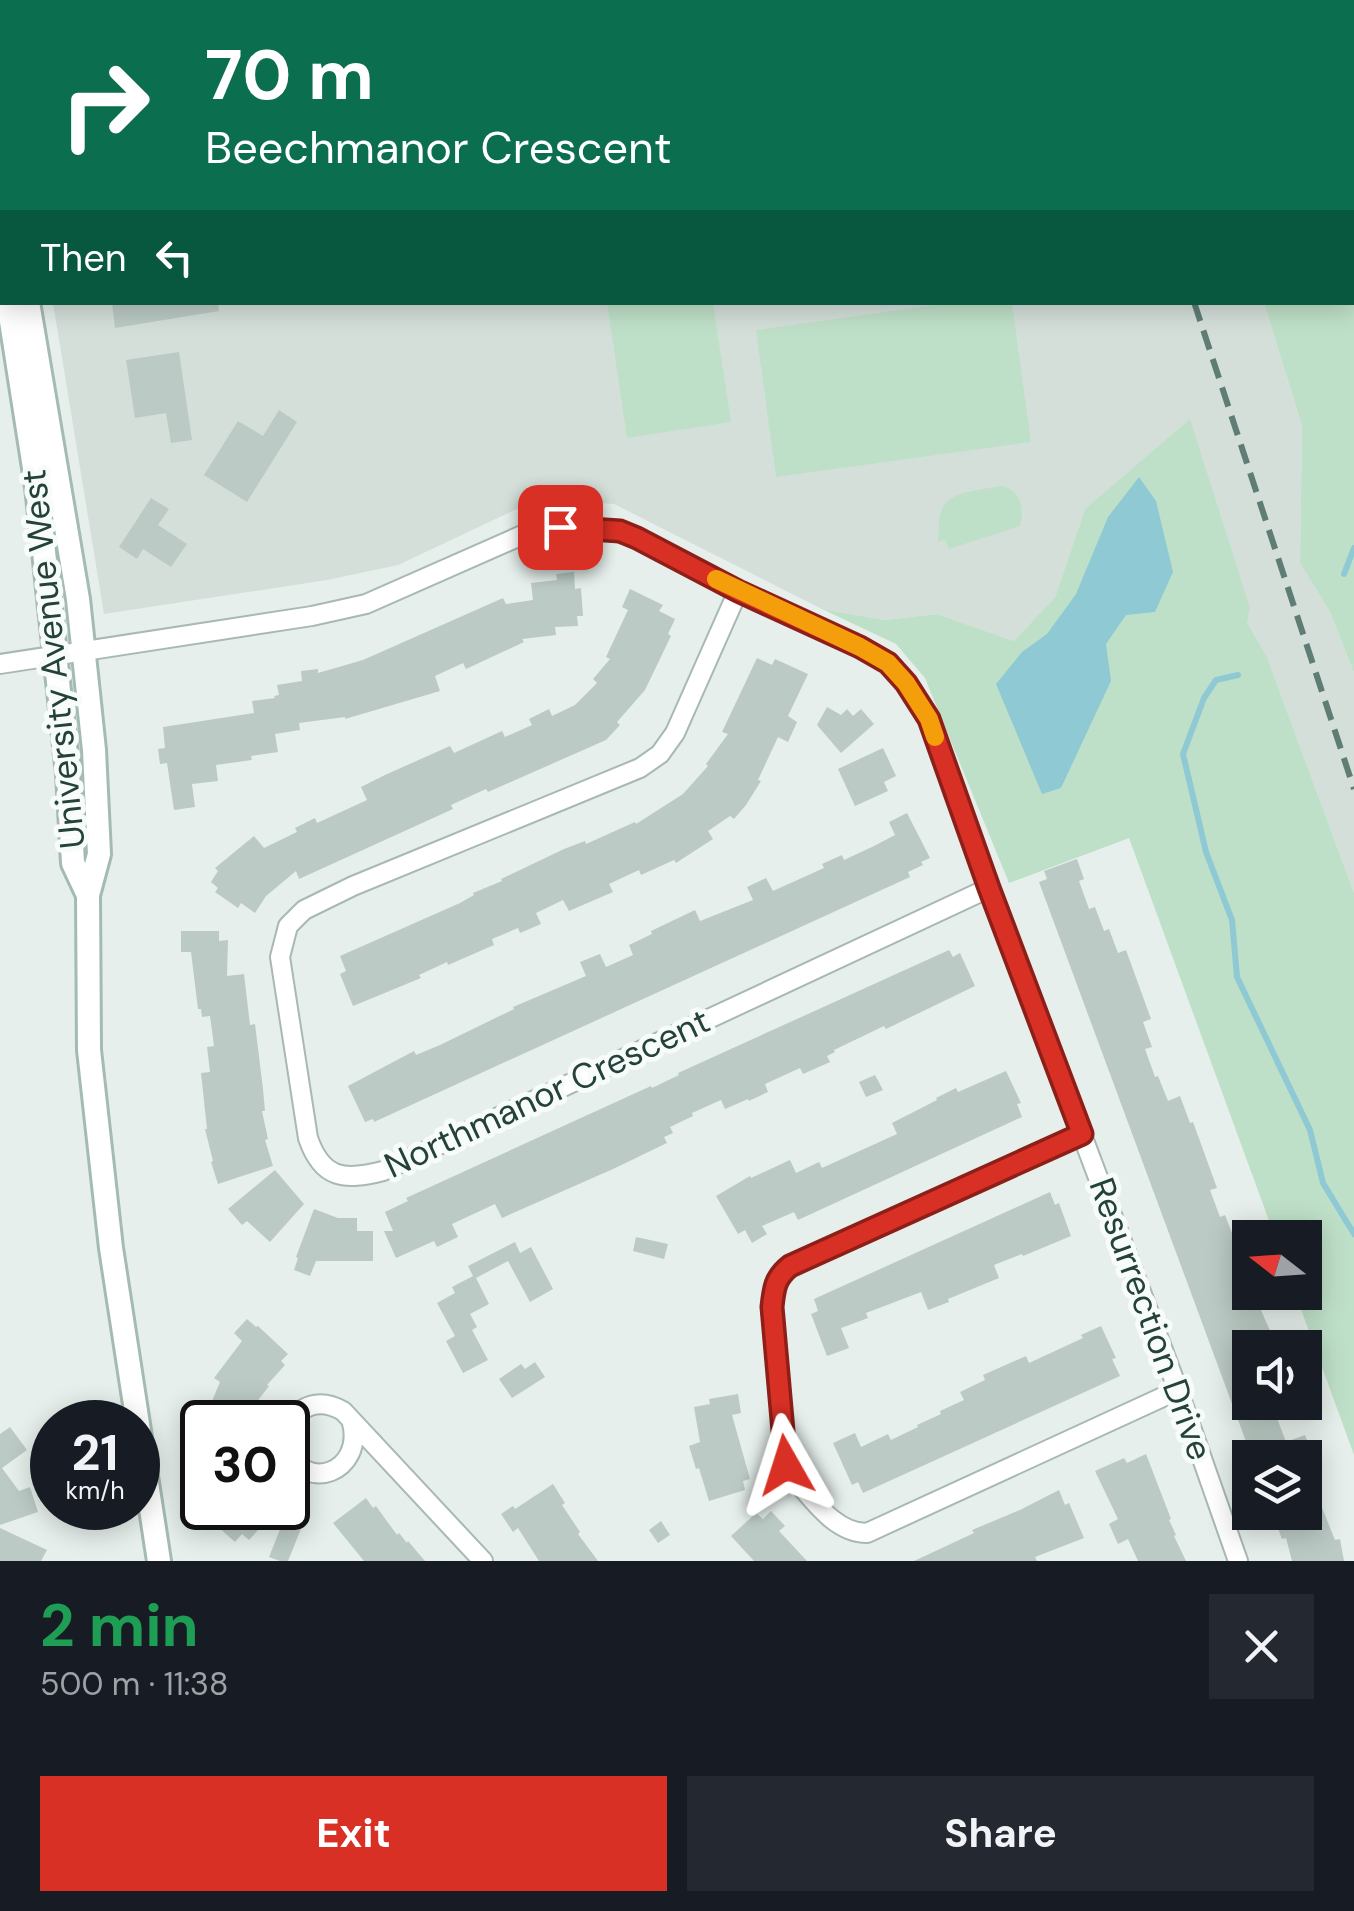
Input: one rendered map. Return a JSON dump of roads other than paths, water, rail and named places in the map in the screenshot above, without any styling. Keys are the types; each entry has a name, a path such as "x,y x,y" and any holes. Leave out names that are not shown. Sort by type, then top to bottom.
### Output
{"main road":[{"name":"University Avenue West","path":"8,305 36,487 94,750 99,854 88,895 89,1050 111,1248 160,1561"},
{"name":"University Avenue West","path":"29,305 78,599 70,655"}],"street":[{"name":"Resurrection Drive","path":"0,664 312,616 366,604 536,529 573,527 620,531 637,538 888,663 929,719 1238,1561"},
{"name":"Northmanor Crescent","path":"738,591 675,733 660,754 640,768 353,886 304,910 288,926 280,957 308,1138 316,1160 338,1176 359,1178 383,1171 989,888"},
{"path":"1082,1134 790,1266 780,1274 773,1290 772,1307 786,1465 838,1526 867,1533 1178,1390"},
{"path":"310,1406 332,1405 342,1411 483,1561"},
{"path":"310,1472 332,1471 346,1462 353,1452 352,1424"}],"water":[{"path":"1139,477 1156,501 1173,572 1155,612 1126,615 1106,644 1111,681 1061,788 1042,794 996,684 1022,652 1047,634 1076,594 1108,517"}],"waterway":[{"path":"1344,574 1354,548"},
{"path":"1238,675 1216,680 1204,698 1183,754 1206,852 1232,920 1237,977 1310,1130 1323,1183 1354,1234"}],"railway":[{"path":"1195,305 1354,789"}]}
